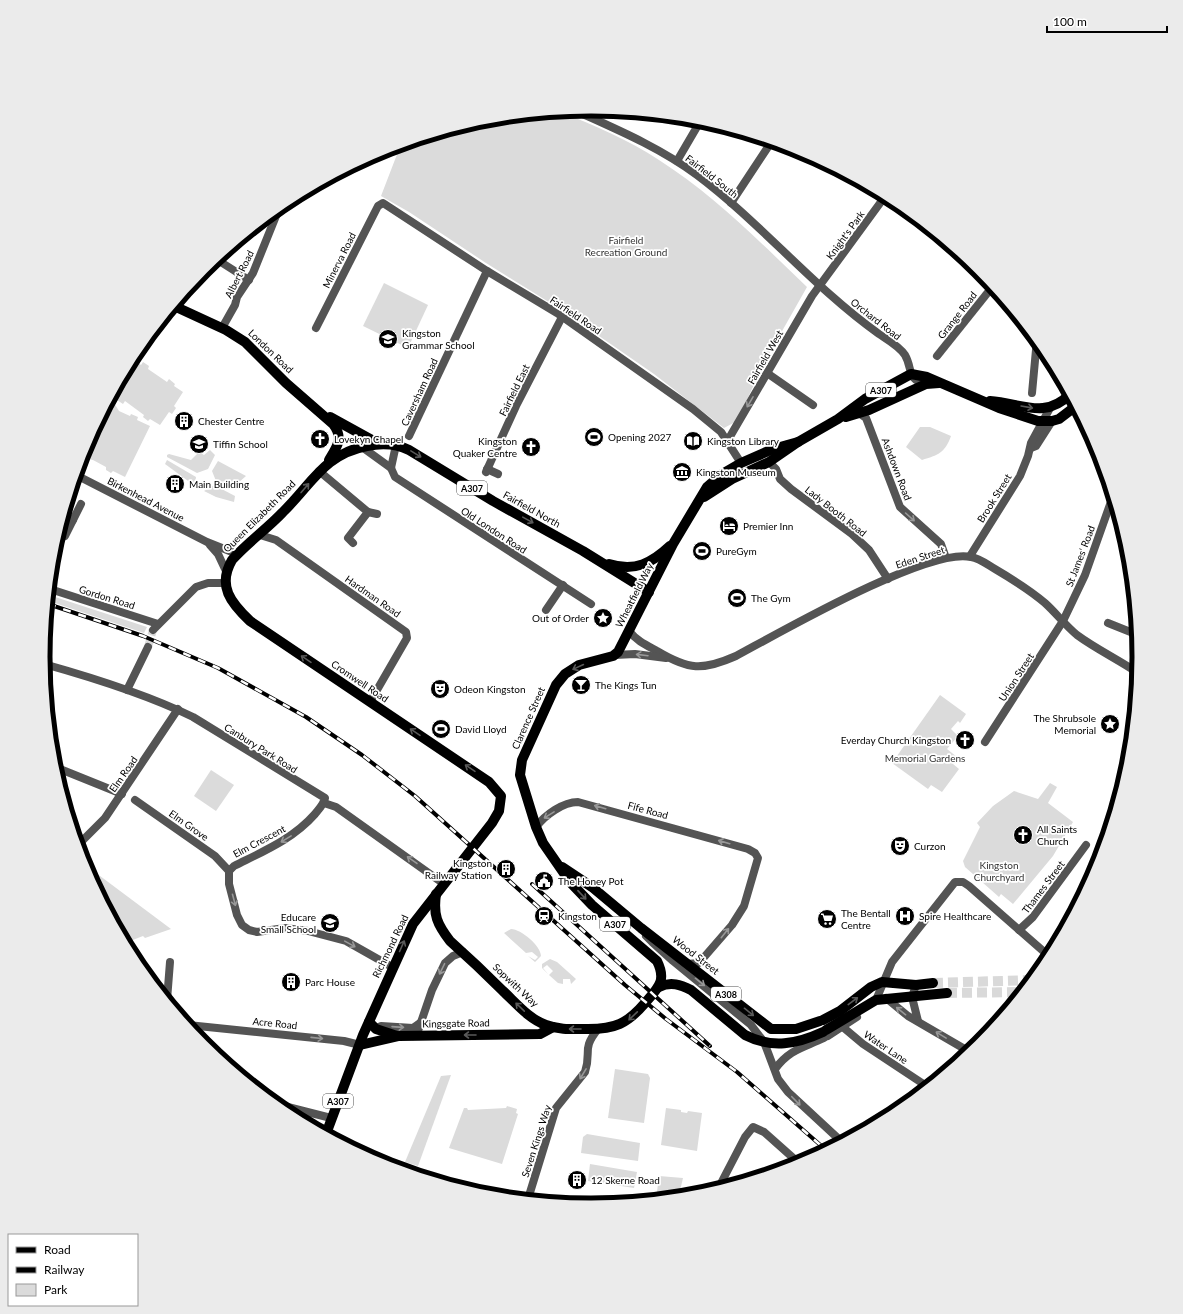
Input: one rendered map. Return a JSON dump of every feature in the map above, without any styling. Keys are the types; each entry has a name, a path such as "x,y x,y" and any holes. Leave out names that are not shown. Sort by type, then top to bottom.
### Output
{"main road":[{"name":"London Road","path":"178,308 222,328 245,342 282,380 323,414"},
{"path":"911,374 920,375 941,382 1025,418 1052,421 1067,414 1072,409"},
{"name":"Wheatfield Way","path":"862,413 866,399 911,374"},
{"name":"Wheatfield Way","path":"700,500 732,479 769,462 798,442 838,420 862,413 926,384 941,382"},
{"path":"984,401 1003,402 1043,409 1050,408 1062,402 1066,398"},
{"path":"323,414 379,444"},
{"path":"323,414 338,430 339,436 338,445 326,463"},
{"name":"Wheatfield Way","path":"615,655 629,631 673,544 712,482 741,463 773,449 798,442"},
{"name":"Fairfield North","path":"379,444 396,446 409,450 493,501 599,561 649,592"},
{"name":"Queen Elizabeth Road","path":"226,570 237,554 284,512 326,463 345,452 379,444"},
{"name":"Wheatfield Way","path":"599,561 624,567 646,564 656,559 673,544"},
{"name":"A307","path":"225,583 226,570"},
{"name":"Cromwell Road","path":"225,583 228,594 234,604 250,621 495,787"},
{"name":"Clarence Street","path":"523,786 520,775 522,760 556,685 565,674 579,665 615,655"},
{"name":"Wood Street","path":"523,786 543,844 558,865 592,887 641,928 771,1029 796,1029 822,1020 840,1011 871,987 882,982"},
{"name":"Richmond Road","path":"328,1130 360,1045 372,1025 392,968 413,924 482,837 499,811 502,800 495,787"},
{"name":"A307","path":"558,865 570,882 592,905 657,961 662,972 659,987"},
{"name":"Sopwith Way","path":"436,894 434,906 437,922 450,941 525,1011 544,1024 563,1029 598,1029 620,1025 629,1020 659,987"},
{"path":"882,982 916,985 933,983"},
{"name":"A308","path":"659,987 670,984 682,985 692,990 745,1035 764,1042 790,1044 825,1034 878,1000"},
{"path":"878,1000 947,993"},
{"path":"372,1025 399,1036"},
{"name":"Kingsgate Road","path":"360,1045 399,1036 540,1034 553,1027"}],"street":[{"name":"Fairfield South","path":"587,116 659,150 677,161 731,203 820,285"},
{"path":"677,161 697,126"},
{"path":"731,203 769,145"},
{"name":"Knight's Park","path":"820,285 882,201"},
{"name":"Fairfield Road","path":"383,203 487,271 562,317 693,409 721,432 728,440 741,463"},
{"name":"Minerva Road","path":"316,328 378,206 383,203"},
{"name":"Albert Road","path":"222,328 235,305 237,297 250,280 275,218"},
{"path":"221,262 250,280"},
{"name":"Caversham Road","path":"410,436 487,271"},
{"name":"Fairfield West","path":"728,440 820,285"},
{"name":"Orchard Road","path":"820,285 868,326 900,349 908,363 911,374"},
{"name":"Grange Road","path":"937,356 990,290"},
{"name":"Fairfield East","path":"498,474 486,471 516,406 562,317"},
{"path":"1032,393 1036,348"},
{"path":"767,373 813,405"},
{"path":"911,374 916,380 926,384"},
{"name":"Brook Street","path":"970,556 1012,490 1031,448 1031,443 1050,408"},
{"name":"Ashdown Road","path":"862,413 900,506 941,544 946,558"},
{"name":"Brook Street","path":"1031,448 1036,446 1052,421"},
{"path":"391,468 396,446"},
{"name":"Old London Road","path":"362,447 391,468 395,477 591,604"},
{"name":"Lady Booth Road","path":"769,462 776,469 780,479 869,550 888,579"},
{"path":"320,471 368,512 377,514"},
{"name":"Birkenhead Avenue","path":"81,478 207,542 237,554"},
{"name":"St James' Road","path":"1063,622 1085,575 1110,503"},
{"path":"65,536 81,504"},
{"path":"353,544 348,538 368,512"},
{"path":"68,517 73,520"},
{"name":"Hardman Road","path":"260,535 270,537 282,543 406,632 407,638 370,702"},
{"name":"Birkenhead Avenue","path":"207,542 218,554 226,570"},
{"path":"970,556 1017,582 1044,603 1063,622 1088,643 1133,671"},
{"name":"Eden Street","path":"716,665 860,591 946,558 970,556"},
{"name":"Gordon Road","path":"54,591 156,627 196,587 208,583 225,583"},
{"path":"546,610 563,585"},
{"name":"Union Street","path":"985,742 1063,622"},
{"path":"1108,623 1132,633"},
{"name":"Clarence Street","path":"629,631 642,644 669,658 695,667 716,665"},
{"path":"127,690 146,651"},
{"name":"Clarence Street","path":"615,655 636,654 669,658"},
{"name":"Canbury Park Road","path":"50,666 127,690 193,717 325,798 324,803 336,807 444,884"},
{"name":"Elm Road","path":"82,840 104,818 122,794 178,710"},
{"path":"62,770 122,794"},
{"name":"Elm Grove","path":"135,800 215,856 229,871"},
{"name":"Fife Road","path":"536,827 543,818 564,805 575,802 584,802 748,849 755,853 758,858 744,906 737,918 700,963 687,964"},
{"name":"Elm Crescent","path":"324,803 302,829 234,866 229,871 229,884 237,915 244,928 257,932 285,928 308,931 346,941 392,968"},
{"name":"Thames Street","path":"1019,930 1030,921 1086,845"},
{"path":"964,1049 918,1021 878,1000 882,982 892,962 950,885 955,882 963,882 1045,953"},
{"name":"Wood Street","path":"641,928 652,942 751,1025 764,1042 778,1079 798,1103 838,1139"},
{"path":"413,1036 417,1033 430,996 448,959 463,952"},
{"path":"167,994 170,962"},
{"path":"916,985 912,997 918,1021"},
{"name":"Kingsgate Road","path":"372,1025 411,1028 420,1023"},
{"name":"Acre Road","path":"195,1025 344,1040 360,1045"},
{"name":"Water Lane","path":"840,1025 863,1044 925,1084"},
{"name":"Seven Kings Way","path":"529,1195 556,1108 586,1072 587,1046 598,1029"},
{"path":"775,1069 784,1057 825,1034"},
{"path":"293,1108 332,1118"},
{"path":"721,1182 745,1137 753,1128 764,1132 794,1159"}],"green space":[{"name":"Fairfield Recreation Ground","path":"572,117 599,128 648,153 699,188 754,236 807,287 764,363 737,421 724,428 654,374 560,309 486,263 409,212 381,196 398,151 451,134 486,126 521,120"},
{"path":"384,283 428,305 408,348 363,326"},
{"path":"137,362 141,365 143,362 149,366 148,369 167,382 169,379 175,384 174,386 183,392 174,406 176,408 172,414 169,412 160,425 150,419 148,421 143,417 144,415 125,401 123,404 117,400 119,397 118,396"},
{"path":"114,403 119,411 130,416 131,414 138,417 137,420 150,426 125,477 113,471 111,473 106,470 106,467 93,460 88,459"},
{"path":"920,427 930,427 951,436 949,442 943,450 932,457 922,460 906,447"},
{"path":"210,450 215,455 208,469 197,473 167,457 169,454 191,460 199,452 204,455"},
{"path":"167,460 196,477 195,486 165,464"},
{"path":"218,461 246,476 238,483 236,490 216,481 212,471"},
{"path":"214,485 235,496 234,502 216,497 204,491"},
{"path":"54,597 147,627 144,633 53,602"},
{"name":"Memorial Gardens","path":"940,695 966,714 960,723 958,721 951,729 958,736 947,749 957,757 953,764 959,769 942,792 931,785 928,789 892,763"},
{"path":"211,770 234,785 216,811 194,796"},
{"name":"Kingston Churchyard","path":"1050,783 1057,787 1048,803 1073,822 1053,856 1013,904 1001,894 999,897 965,867 963,861 980,827 977,823 993,806 1014,791 1038,799"},
{"path":"95,872 171,929 145,938 143,936 131,941"},
{"path":"511,929 525,935 538,948 541,956 535,962 528,956 535,960 538,957 532,952 526,953 504,933"},
{"path":"550,959 557,962 576,979 571,984 570,979 563,979 563,984 558,983 549,975 553,971 547,965 543,968 548,974 542,968 542,964"},
{"path":"615,1069 648,1074 650,1078 644,1123 608,1118"},
{"path":"451,1075 418,1166 405,1162 441,1076"},
{"path":"507,1106 517,1109 516,1113 518,1114 502,1164 449,1148 464,1108 467,1108 468,1110 506,1108"},
{"path":"666,1108 681,1110 681,1112 687,1113 688,1111 702,1113 697,1151 661,1145"},
{"path":"587,1134 640,1143 638,1161 581,1153 583,1137"},
{"path":"590,1164 637,1172 634,1188 588,1181"},
{"path":"659,1176 683,1178 680,1191 666,1193 657,1192"}],"tunnel":[{"path":"148,647 153,630"},
{"path":"933,983 1026,980"},
{"path":"947,993 1017,992"}],"railway":[{"path":"53,606 143,636 218,668 306,717 362,755 415,796 625,985 666,1019 737,1072 822,1147"},
{"path":"532,884 710,1046"}],"place":[{"name":"Kingston Grammar School","path":"388,339"},
{"name":"Chester Centre","path":"184,421"},
{"name":"Opening 2027","path":"594,437"},
{"name":"Lovekyn Chapel","path":"320,439"},
{"name":"Kingston Library","path":"693,441"},
{"name":"Tiffin School","path":"199,444"},
{"name":"Kingston Quaker Centre","path":"531,447"},
{"name":"Kingston Museum","path":"682,472"},
{"name":"Main Building","path":"175,484"},
{"name":"Premier Inn","path":"729,526"},
{"name":"PureGym","path":"702,551"},
{"name":"The Gym","path":"737,598"},
{"name":"Out of Order","path":"603,618"},
{"name":"The Kings Tun","path":"581,685"},
{"name":"Odeon Kingston","path":"440,689"},
{"name":"The Shrubsole Memorial","path":"1110,724"},
{"name":"David Lloyd","path":"441,729"},
{"name":"Everday Church Kingston","path":"965,740"},
{"name":"All Saints Church","path":"1023,835"},
{"name":"Curzon","path":"900,846"},
{"name":"Kingston Railway Station","path":"506,869"},
{"name":"The Honey Pot","path":"544,881"},
{"name":"Kingston","path":"544,916"},
{"name":"Spire Healthcare","path":"905,916"},
{"name":"The Bentall Centre","path":"827,919"},
{"name":"Educare Small School","path":"330,923"},
{"name":"Parc House","path":"291,982"},
{"name":"12 Skerne Road","path":"577,1180"}]}
